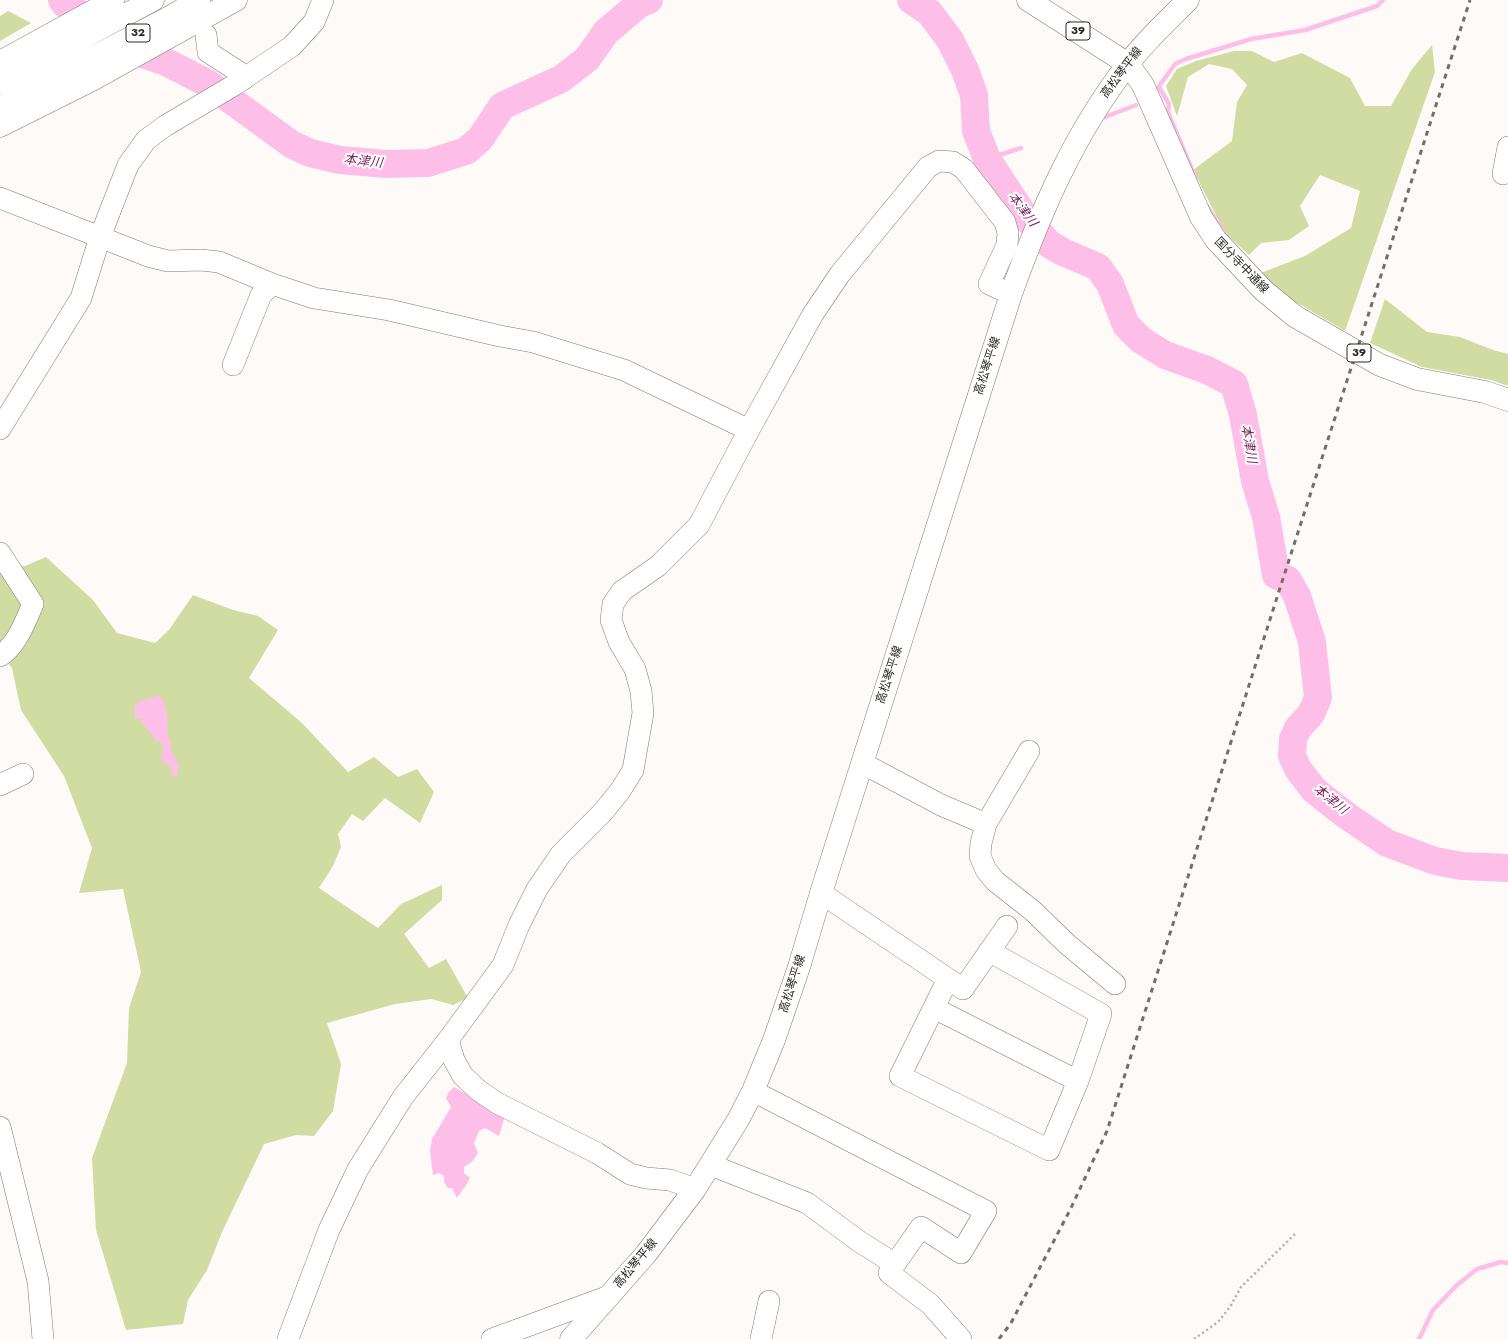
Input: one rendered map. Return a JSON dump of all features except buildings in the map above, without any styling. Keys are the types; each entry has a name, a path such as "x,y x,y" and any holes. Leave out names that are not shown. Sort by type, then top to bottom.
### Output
{"main road":[{"path":"0,62 54,43 113,0"},
{"name":"32","path":"0,82 54,43 153,0"},
{"name":"32","path":"0,106 84,73 199,0"},
{"path":"0,126 84,73 182,31 236,0"},
{"name":"国分寺中通線","path":"1028,0 1128,64 1143,85 1201,217 1216,240 1264,291 1296,317 1380,365 1417,379 1485,392 1508,400"},
{"name":"高松琴平線","path":"571,1339 646,1254 695,1189 738,1120 753,1091 774,1040 799,967 862,763 1027,249 1043,209 1091,116 1128,64 1144,45 1188,0"}],"street":[{"path":"0,429 81,298 100,238 128,165 146,140 165,126 240,82 292,46 314,22 323,0"},
{"path":"206,35 208,52 239,72 240,82"},
{"path":"1503,174 1508,147"},
{"path":"288,1339 329,1230 358,1169 403,1097 448,1040 503,965 519,925 537,889 561,854 602,813 620,791 633,770 643,713 641,691 636,669 619,642 611,620 613,604 622,591 658,566 699,525 813,314 840,274 928,167 939,160 953,162 964,169 1004,222 1008,233 1007,245 989,284 1012,294"},
{"path":"0,198 148,256 168,261 201,260 219,262 272,284 314,298 389,310 500,336 533,342 624,370 749,430"},
{"path":"233,365 261,295 272,284"},
{"path":"0,553 33,604 20,632 6,652 0,656"},
{"path":"1029,751 986,824 981,843 980,856 986,870 995,882 1033,911 1067,944 1116,984"},
{"path":"862,763 941,805 986,824"},
{"path":"0,785 23,774"},
{"path":"821,893 963,989 1007,926"},
{"path":"948,979 900,1076 1048,1150 1078,1081 1101,1014 989,952"},
{"path":"934,1008 1078,1081"},
{"path":"448,1040 454,1060 463,1076 478,1090 497,1103 597,1153 630,1174 646,1178 670,1180 695,1189"},
{"path":"753,1091 986,1211 962,1253 921,1227 889,1273 930,1304 961,1339"},
{"path":"0,1127 38,1280 43,1339"},
{"path":"711,1165 808,1203 860,1242 895,1264"},
{"path":"492,1339 609,1296"},
{"path":"761,1339 769,1301"}],"path":[{"path":"1194,1339 1218,1322 1230,1307 1241,1287 1297,1232"}],"green space":[{"path":"8,11 31,23 0,41 0,16"},
{"path":"1432,45 1435,72 1345,331 1286,296 1258,274 1305,256 1351,228 1360,191 1320,175 1300,206 1309,226 1289,240 1261,243 1249,255 1225,233 1193,170 1232,141 1237,102 1247,85 1232,69 1209,64 1188,77 1177,116 1166,86 1177,69 1196,61 1234,51 1252,51 1274,62 1302,53 1350,78 1365,106 1391,106 1412,69"},
{"path":"1385,299 1427,332 1460,337 1493,350 1508,354 1508,386 1491,380 1422,367 1370,343"},
{"path":"46,557 93,600 117,633 155,643 169,630 193,595 233,610 258,616 278,630 249,678 302,723 348,772 374,757 398,777 417,769 434,792 420,823 385,798 363,821 352,814 338,834 341,847 333,866 319,888 378,928 401,904 442,885 442,900 404,934 429,968 446,959 468,998 453,1005 431,999 395,1004 327,1023 341,1064 333,1111 314,1136 296,1135 264,1144 222,1232 207,1270 188,1300 183,1324 126,1330 96,1230 92,1158 127,1063 129,1008 141,972 123,889 79,893 92,848 64,776 21,710 12,668 0,653 0,565 25,566"}],"shaded area":[{"path":"160,695 167,712 168,737 171,742 171,750 179,766 177,775 172,779 173,770 169,764 164,764 161,758 164,747 160,741 156,741 141,719 135,719 135,706 138,702"},
{"path":"454,1087 505,1116 499,1136 485,1128 479,1131 474,1143 478,1153 472,1162 464,1167 464,1173 470,1178 457,1198 452,1188 448,1188 444,1182 444,1176 439,1173 433,1175 430,1151 432,1139 451,1107 446,1098 448,1093"}],"waterway":[{"name":"本津川","path":"62,0 65,4 137,52 166,62 209,84 291,144 310,153 340,160 387,164 428,163 466,151 480,139 502,106 561,79 587,59 606,32 639,4 649,0"},
{"name":"本津川","path":"911,0 930,13 950,40 965,70 974,95 976,131 987,159 1021,211 1049,244 1063,252 1098,267 1110,284 1126,325 1141,340 1165,355 1207,370 1234,384 1243,415 1255,481 1266,517 1276,575 1288,580 1297,596 1312,642 1318,698 1311,714 1298,728 1293,739 1292,756 1298,769 1314,790 1347,816 1387,843 1435,861 1462,866 1508,868"},
{"path":"1157,89 1175,64 1186,59 1251,39 1305,30 1377,6 1383,0"},
{"path":"1159,87 1169,104 1168,112 1196,179"},
{"path":"1105,117 1136,105"},
{"path":"987,159 1021,148"},
{"path":"1207,206 1228,239"},
{"path":"1419,1339 1433,1310 1457,1285 1477,1269 1501,1262 1508,1263"}],"railway":[{"path":"999,1339 1011,1323 1070,1210 1107,1131 1280,588 1470,0"}]}
